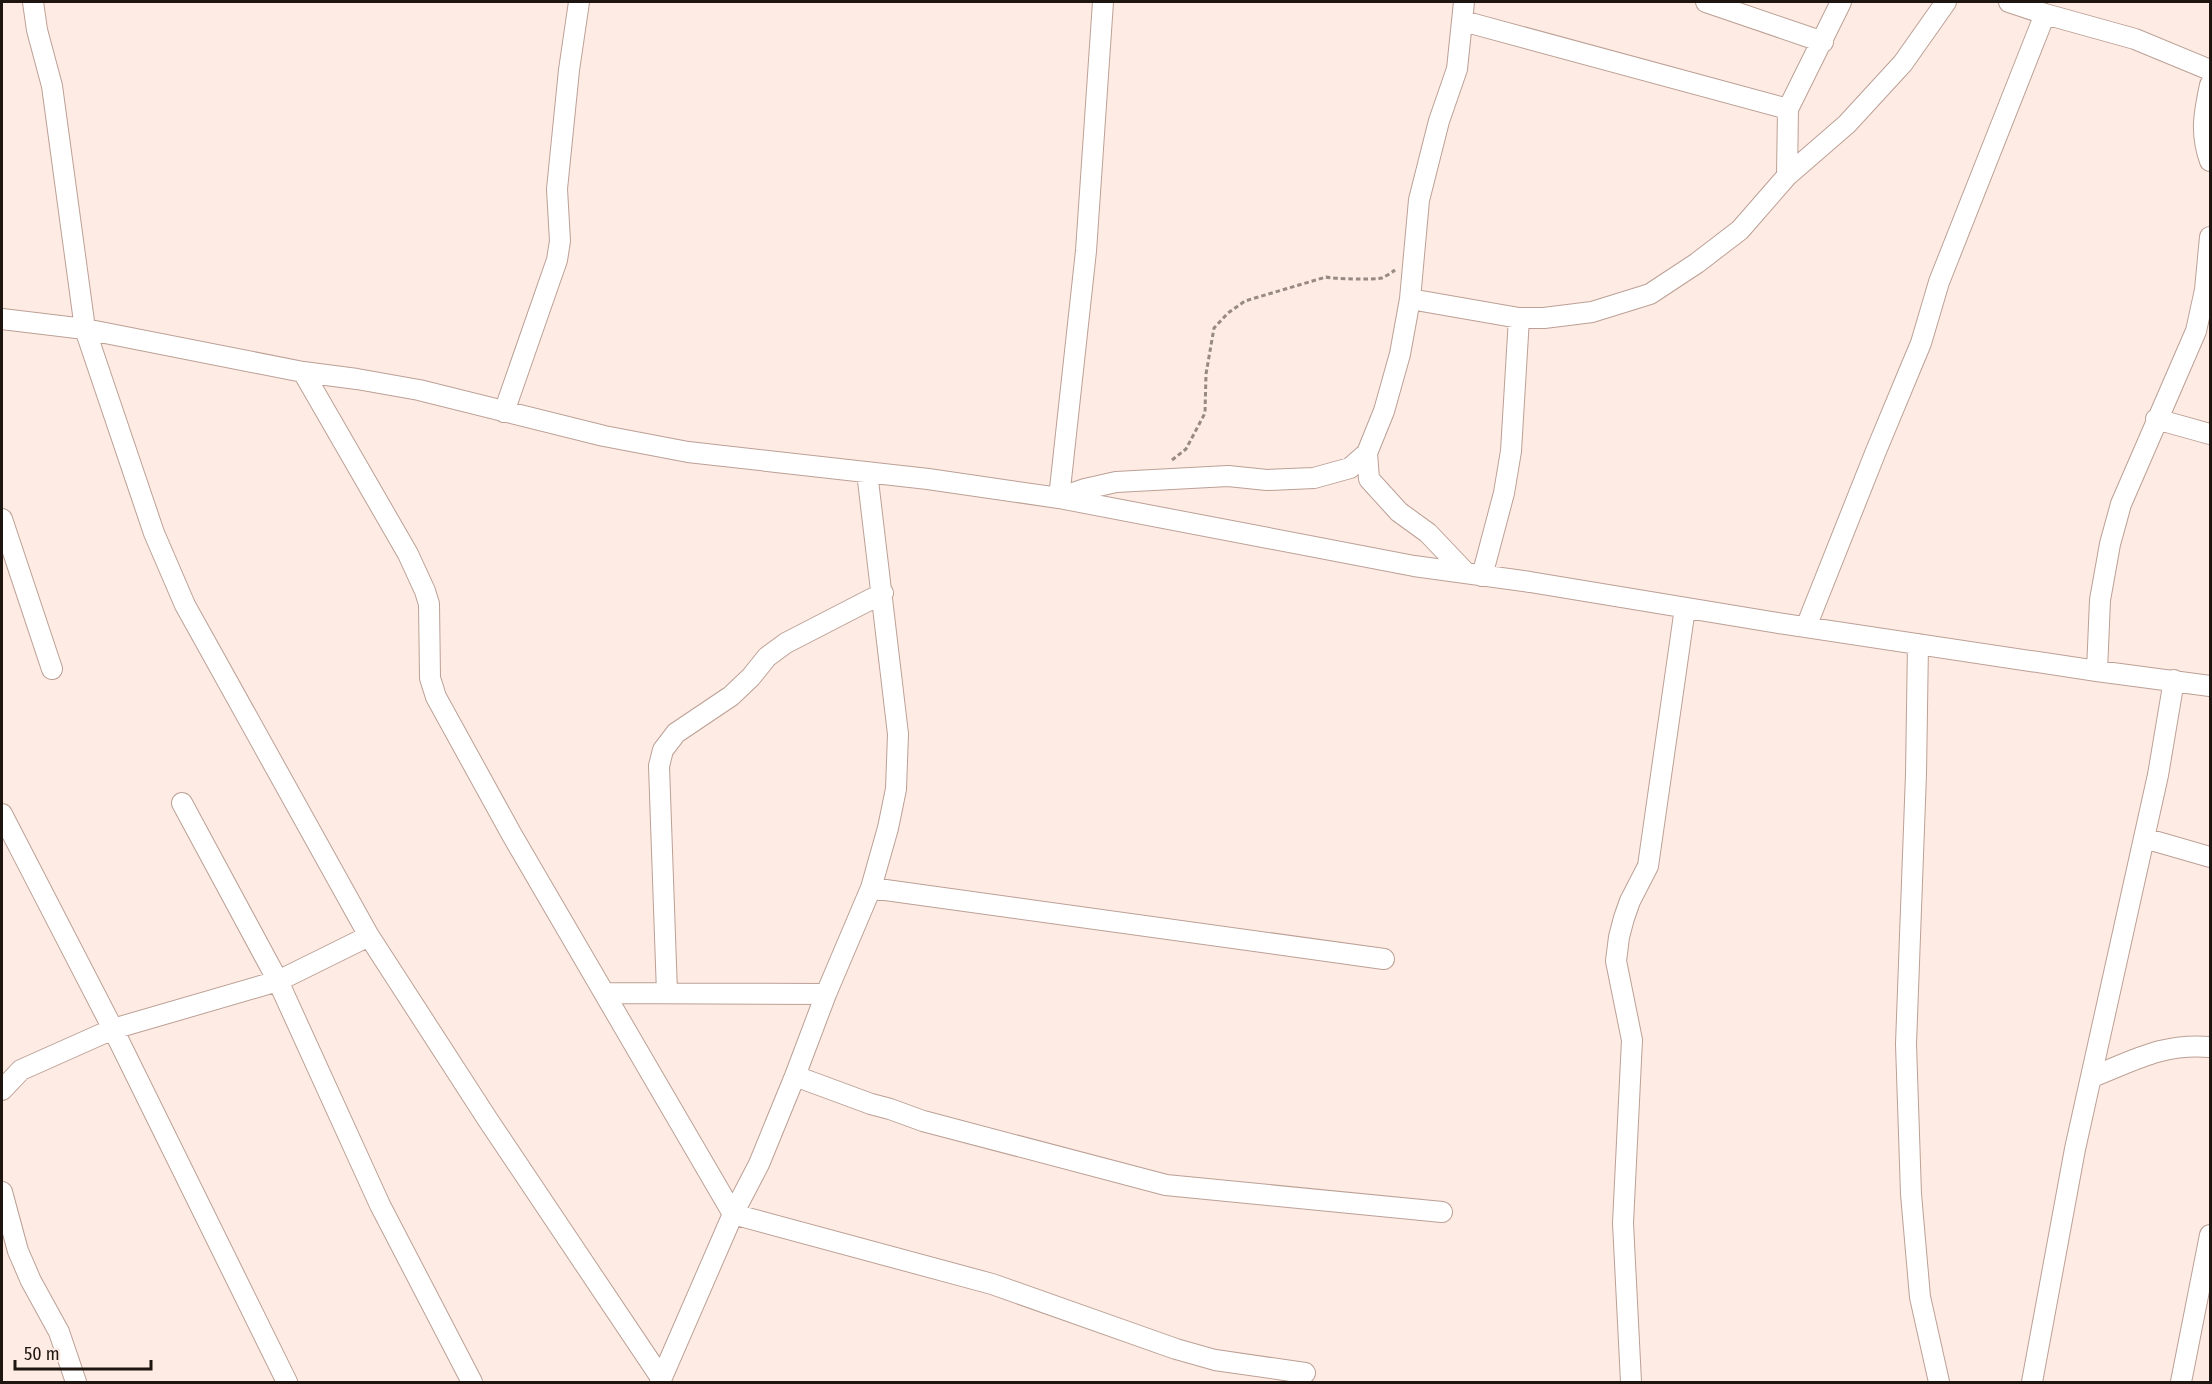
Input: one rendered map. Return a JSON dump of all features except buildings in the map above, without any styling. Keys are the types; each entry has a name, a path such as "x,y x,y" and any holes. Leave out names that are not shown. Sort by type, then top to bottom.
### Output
{"street":[{"path":"33,2 37,30 52,86 85,329 154,533 185,605 369,936 661,1380"},
{"path":"504,412 538,321 557,260 560,241 557,189 569,70 579,2"},
{"path":"1059,498 1086,251 1103,2"},
{"path":"1706,2 1823,42"},
{"path":"1787,176 1788,109 1841,2"},
{"path":"1410,299 1519,318 1544,318 1592,312 1650,294 1698,263 1740,230 1787,176 1830,140 1875,96 1919,43 1946,2"},
{"path":"2009,2 2135,39 2211,70"},
{"path":"1474,575 1428,533 1399,512 1369,479 1367,453 1384,411 1400,354 1410,299 1419,200 1439,122 1457,69 1463,11 1788,109"},
{"path":"1806,627 1921,343 1939,282 2045,14"},
{"path":"2208,150 2204,115 2211,85"},
{"path":"2097,672 2100,600 2110,544 2121,504 2196,331 2205,290 2211,237"},
{"path":"1474,575 1504,493 1511,451 1511,421 1519,318"},
{"path":"2,319 85,329 303,372 419,390 604,436 688,452 928,478 1059,498 1474,575 2097,672 2211,686"},
{"path":"303,372 408,554 425,591 429,604 430,678 436,697 512,835 733,1214 992,1284 1176,1349 1215,1360 1305,1374"},
{"path":"2156,419 2211,434"},
{"path":"1059,498 1116,482 1228,476 1267,480 1314,477 1350,468 1367,453"},
{"path":"661,1380 733,1214 759,1164 870,888 888,828 896,789 898,734 867,472"},
{"path":"2,519 52,669"},
{"path":"667,993 658,766 663,750 676,734 730,696 751,677 767,657 786,643 883,593"},
{"path":"1631,1383 1623,1223 1632,1040 1616,962 1624,918 1648,866 1685,608"},
{"path":"1918,644 1906,1077 1911,1194 1920,1298 1939,1383"},
{"path":"2032,1383 2073,1160 2158,775 2174,680"},
{"path":"182,803 278,981 380,1205 472,1383"},
{"path":"2,814 113,1029 287,1383"},
{"path":"2144,838 2211,857"},
{"path":"870,888 1384,959"},
{"path":"2,1090 21,1070 113,1029 278,981 369,936"},
{"path":"606,993 826,994"},
{"path":"2092,1077 2161,1050 2174,1047 2211,1047"},
{"path":"795,1076 923,1121 1158,1184 1442,1212"},
{"path":"2,1192 18,1251 58,1332 76,1383"},
{"path":"2181,1383 2211,1235"}],"path":[{"path":"1168,464 1186,449 1205,413 1206,374 1214,328 1228,313 1245,301 1326,277 1380,279 1414,258"}]}
